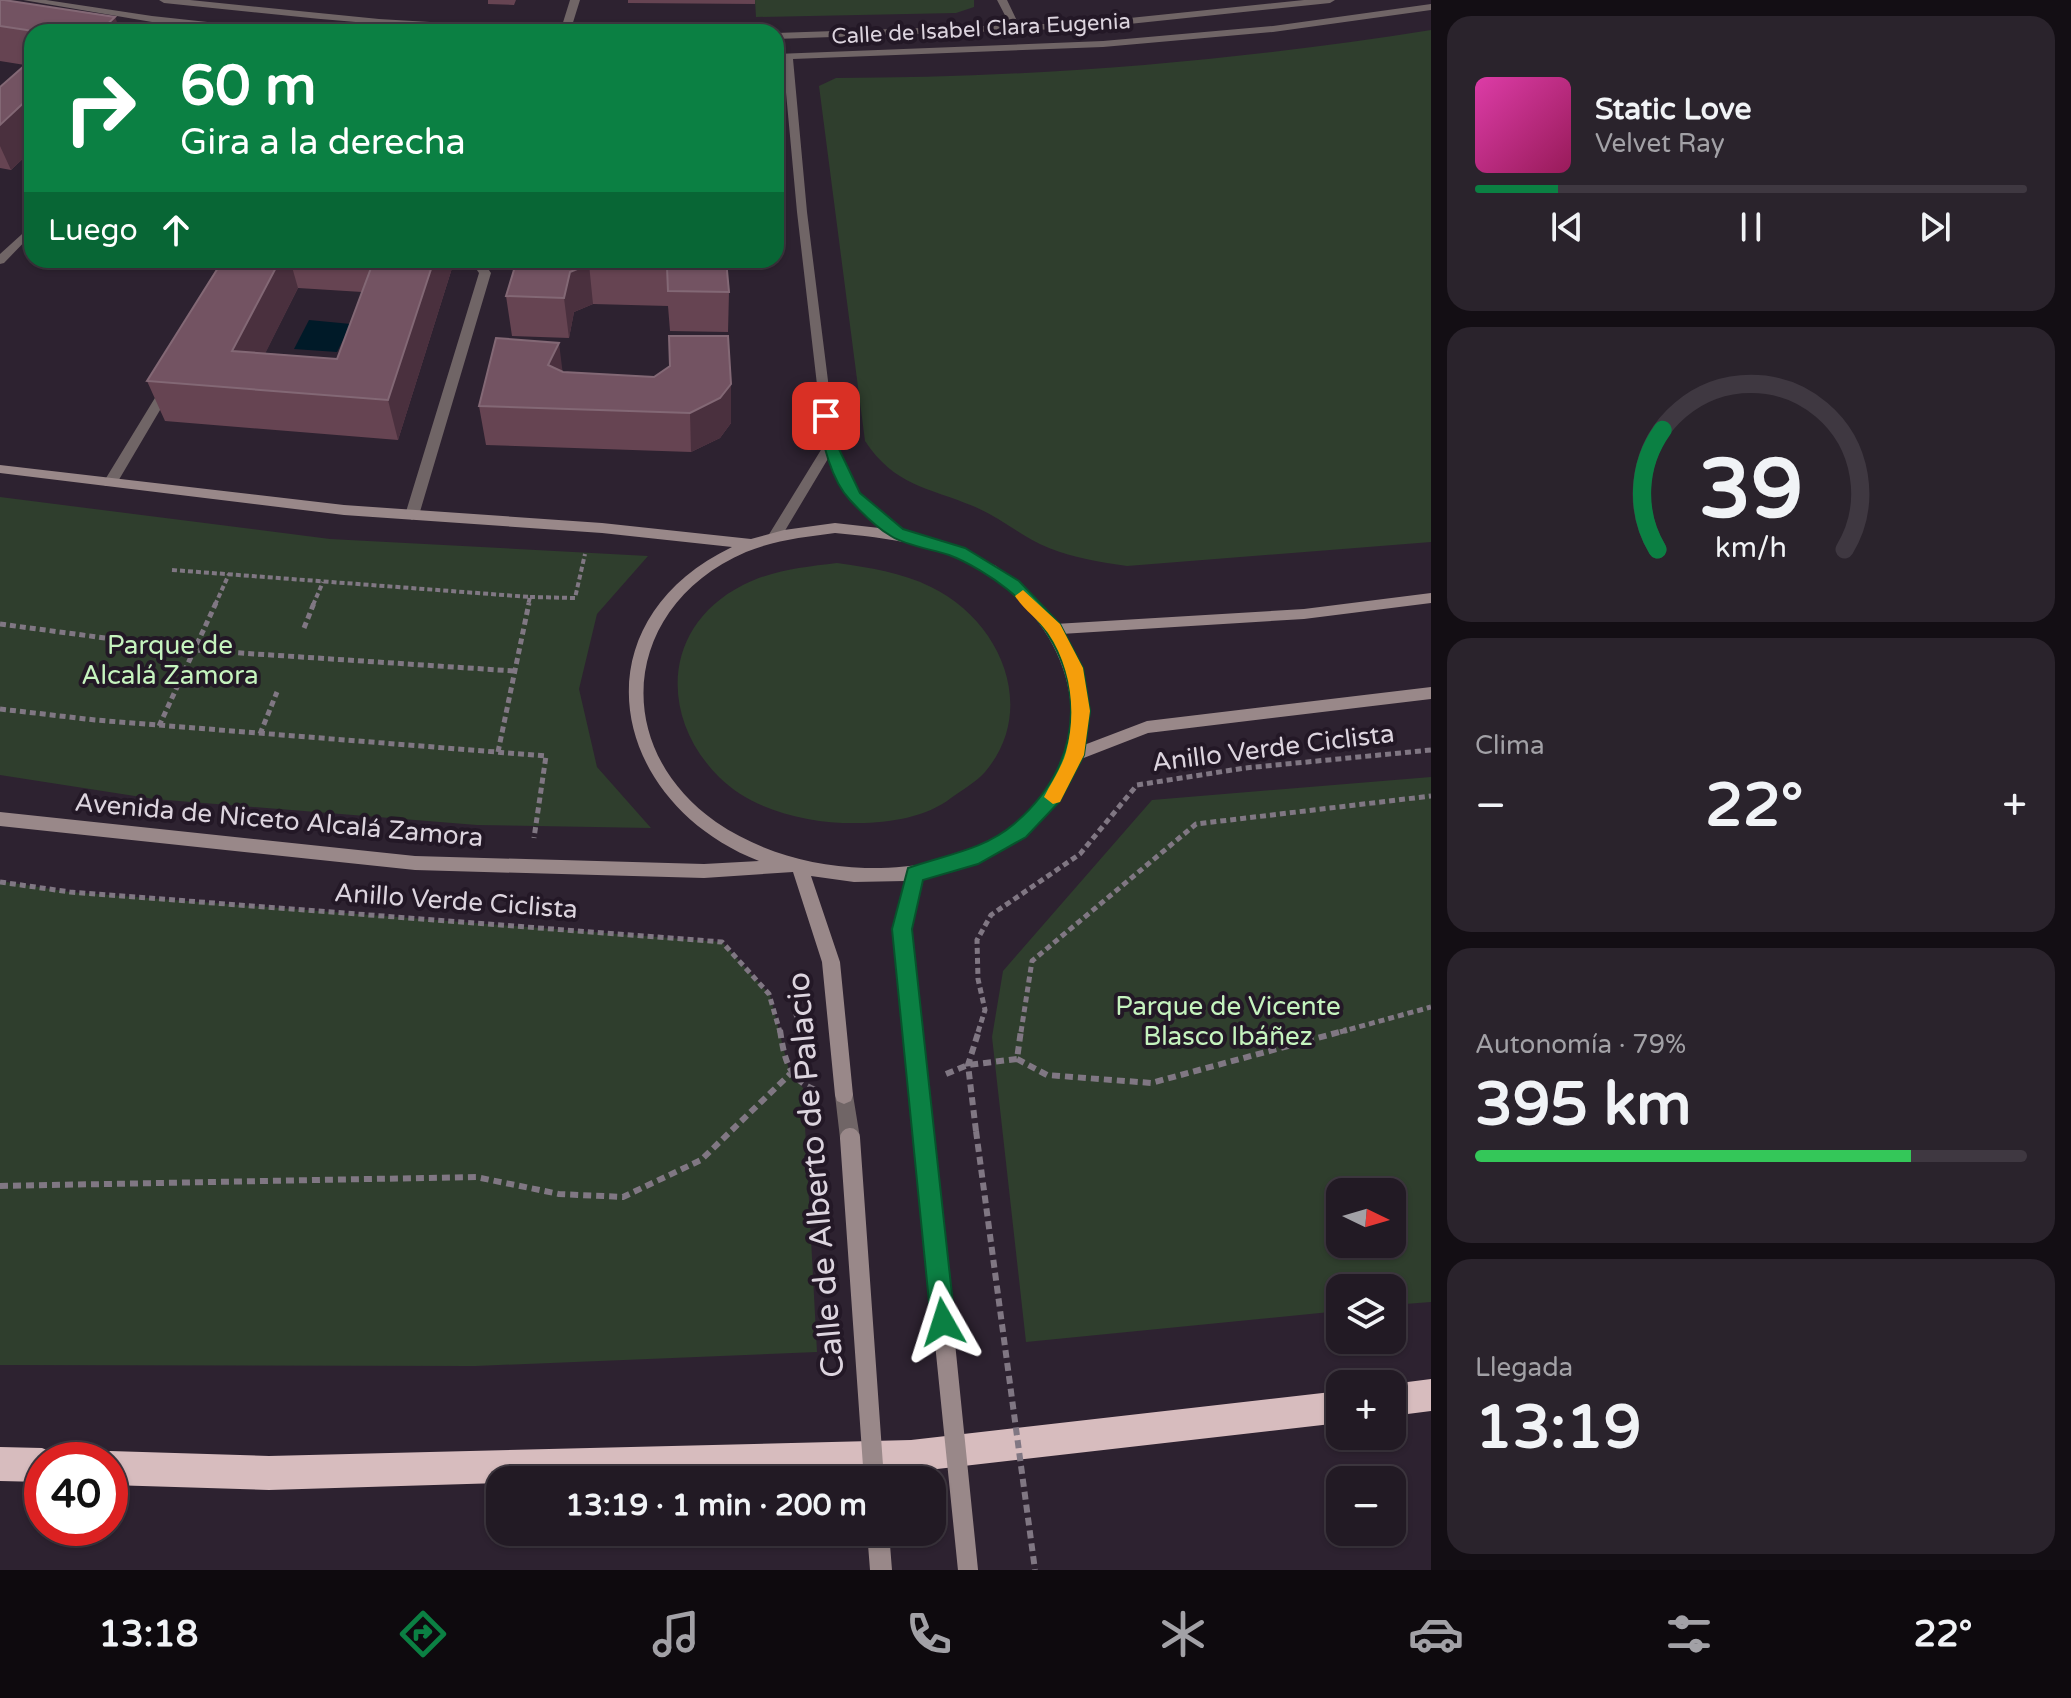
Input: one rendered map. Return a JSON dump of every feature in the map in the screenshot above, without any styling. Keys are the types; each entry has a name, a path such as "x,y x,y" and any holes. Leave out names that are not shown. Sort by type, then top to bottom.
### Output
{"highway":[{"path":"1406,1398 1431,1395"},
{"path":"128,1469 269,1473 911,1456 1326,1409"},
{"path":"0,1464 24,1465"}],"street":[{"path":"28,0 181,24"},
{"path":"164,0 413,24"},
{"path":"568,24 575,0"},
{"path":"1002,0 1017,29"},
{"name":"Calle de Isabel Clara Eugenia","path":"784,36 1017,29 1214,14 1330,0"},
{"name":"Calle de Isabel Clara Eugenia","path":"1273,29 1328,14 1422,0"},
{"name":"Calle de Isabel Clara Eugenia","path":"784,57 1103,44 1273,29 1431,7"},
{"name":"Calle de Isabel Clara Eugenia","path":"784,56 859,36"},
{"path":"784,72 830,445 854,496 897,533"},
{"path":"0,261 24,236"},
{"path":"412,515 485,273 482,268"},
{"path":"110,483 173,379"},
{"path":"775,536 830,445"},
{"path":"0,469 412,515 591,527 752,544"},
{"path":"835,528 897,533 959,552 1013,585 1054,629 1074,668 1082,711 1075,755 1054,796 1019,831 971,858 915,874 857,877 796,867 735,843 688,808 654,766 636,721 634,675 647,633 672,595 708,565 752,544 775,536 835,528"},
{"path":"1054,629 1304,614 1431,598"},
{"path":"1075,755 1147,727 1431,693"},
{"name":"Avenida de Niceto Alcalá Zamora","path":"0,819 415,863 704,871 796,867"},
{"name":"Calle de Alberto de Palacio","path":"796,867 831,962 850,1138 873,1466"},
{"path":"915,874 902,929 968,1570"},
{"path":"879,1546 881,1570"}],"path":[{"path":"172,570 575,598 591,527"},
{"path":"159,726 229,574"},
{"path":"304,628 323,582"},
{"path":"498,752 530,597"},
{"path":"0,624 195,650 514,671"},
{"path":"260,734 277,692"},
{"path":"0,709 159,726 546,756 529,866"},
{"name":"Anillo Verde Ciclista","path":"968,1065 985,1010 978,979 977,940 991,915 1080,854 1137,785 1245,768 1431,750"},
{"path":"1017,1059 1032,961 1196,824 1431,796"},
{"name":"Anillo Verde Ciclista","path":"0,882 70,892 722,942 770,995 790,1074"},
{"path":"1035,1570 968,1065 1017,1059 1047,1075 1151,1083 1431,1007"},
{"path":"0,1186 476,1177 559,1194 623,1197 701,1160 790,1074 803,1088 819,1090"}],"green space":[{"path":"755,0 974,0 974,7 956,13 756,17"},
{"path":"1431,30 1431,542 1127,566 1049,548 973,506 913,483 876,456 865,441 819,86 836,78 985,75 1135,66 1283,51"},
{"name":"Parque de Alcalá Zamora","path":"0,497 330,539 648,556 597,614 579,689 597,767 651,828 477,825 154,799 0,775"},
{"path":"837,563 908,578 931,587 955,602 976,621 993,643 1004,668 1010,694 1009,721 1001,747 985,772 941,805 907,818 841,823 784,814 766,807 733,789 719,777 699,753 686,727 679,701 678,674 684,648 697,624 716,603 743,585 766,576"},
{"name":"Parque de Vicente Blasco Ibáñez","path":"1431,777 1431,1302 1406,1304 1406,1274 1326,1274 1326,1312 1026,1342 992,1037 1003,971 1152,800"},
{"path":"0,881 70,892 722,942 770,995 790,1074 803,1088 817,1352 475,1366 0,1365"}],"water":[{"path":"309,320 351,324 337,352 294,349"}],"building":[{"path":"0,0 115,17 108,24 24,24 24,30 0,26"},
{"path":"24,66 24,102 0,125 0,87"},
{"path":"218,268 276,268 232,351 337,359 371,268 431,268 388,400 147,381"},
{"path":"515,268 580,268 570,272 564,298 506,296"},
{"path":"667,268 727,268 729,292 668,291"},
{"path":"669,336 728,336 731,384 720,398 690,413 479,406 496,338 559,343 548,365 563,372 654,377 670,366"}],"slow traffic":[{"path":"1023,596 1054,629 1074,668 1082,711 1075,755 1053,797"}],"route":[{"path":"826,416 830,445 854,496 897,533 959,552 1013,585 1054,629 1074,668 1082,711 1075,755 1054,796 1019,831 995,845 971,858 915,874 902,929 943,1322"}]}
